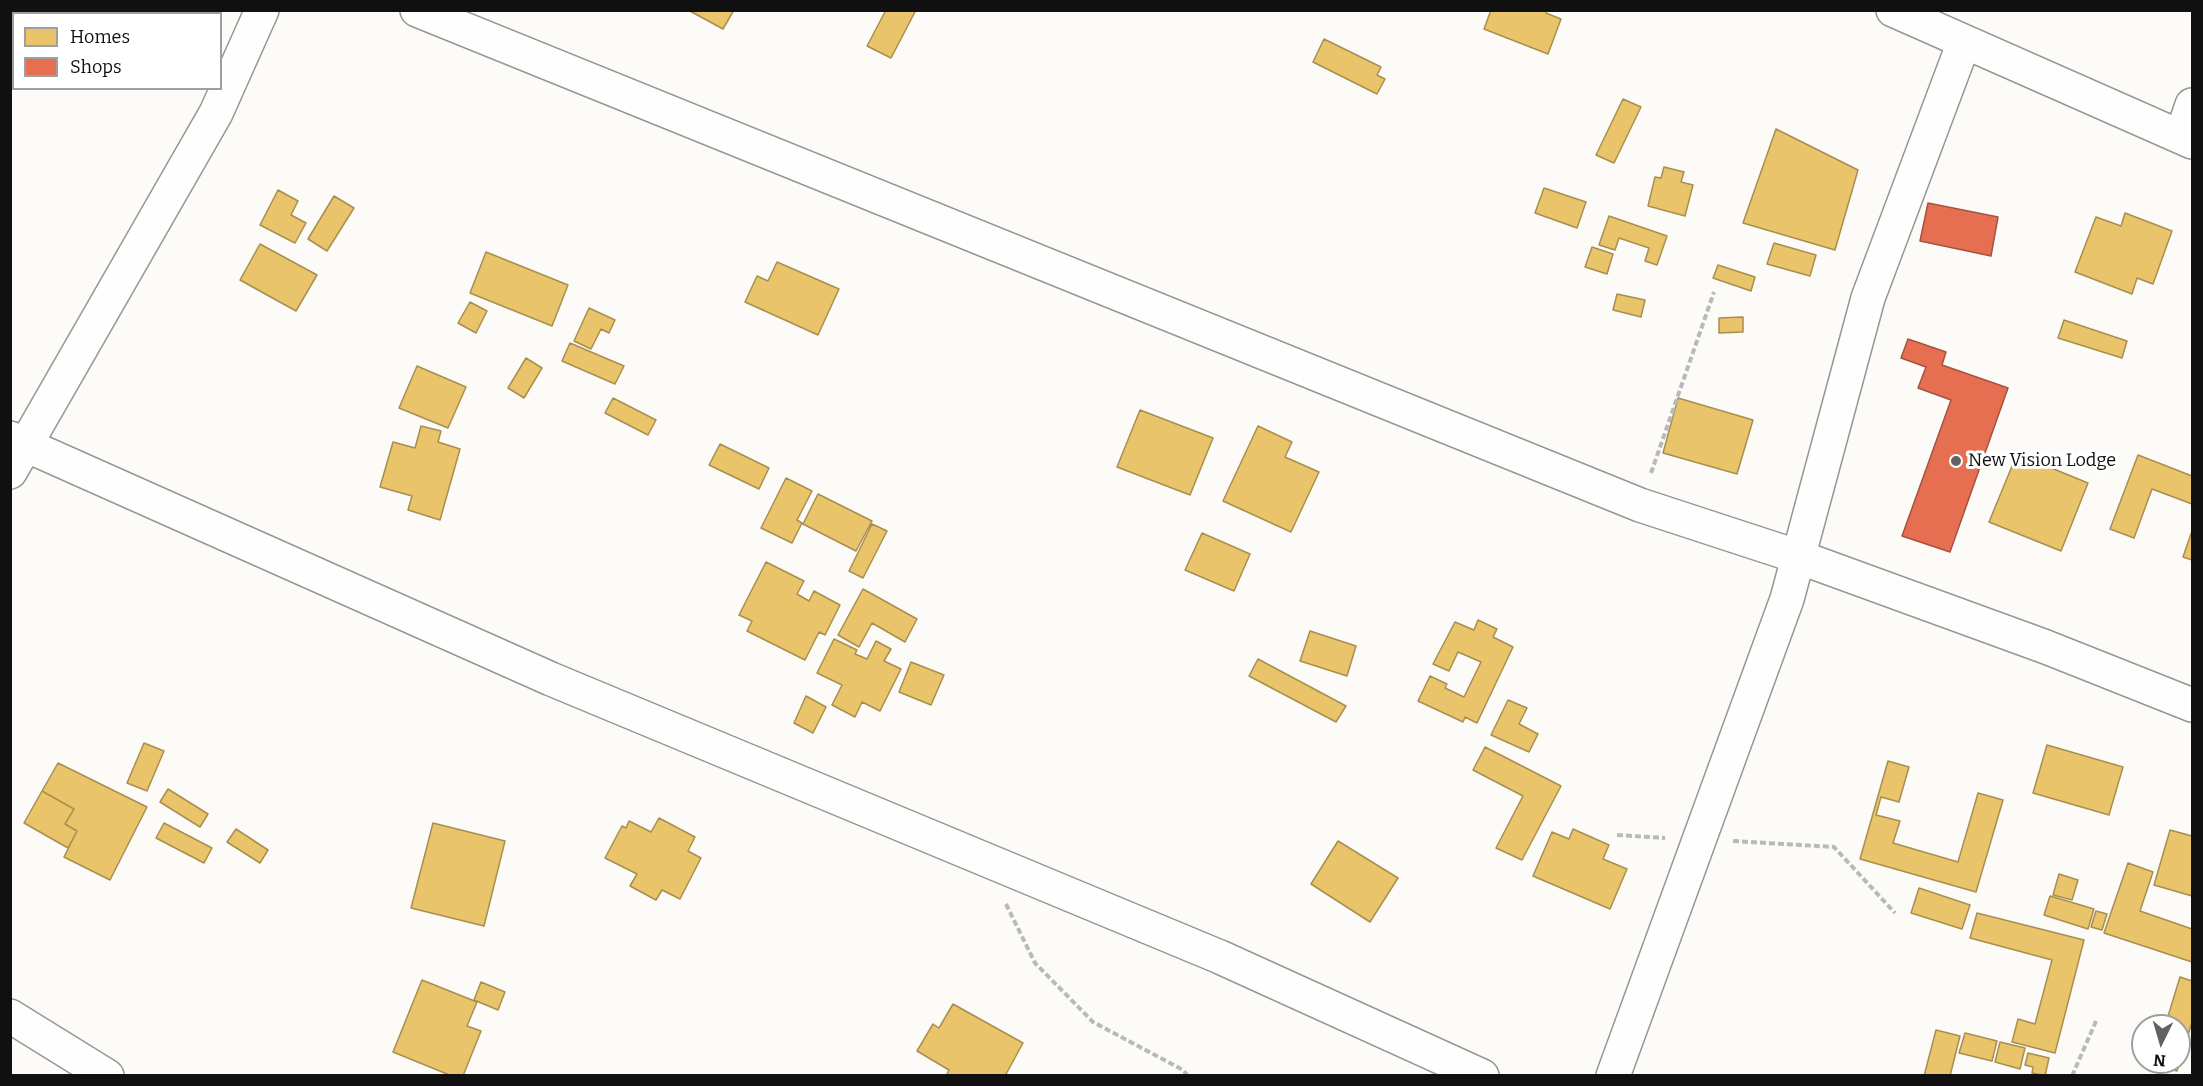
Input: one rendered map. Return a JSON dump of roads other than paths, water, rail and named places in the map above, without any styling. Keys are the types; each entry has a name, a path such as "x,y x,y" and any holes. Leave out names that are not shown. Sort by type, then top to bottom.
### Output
{"street":[{"path":"262,10 216,114 15,452 551,679 1220,957 1482,1076"},
{"path":"417,10 1640,505 1799,557 2046,647 2193,705"},
{"path":"1893,10 2187,139 2193,105"},
{"path":"1613,1076 1787,599 1868,298 1964,42"},
{"path":"10,1016 107,1076"}],"place":[{"name":"New Vision Lodge","path":"1956,461"}]}
